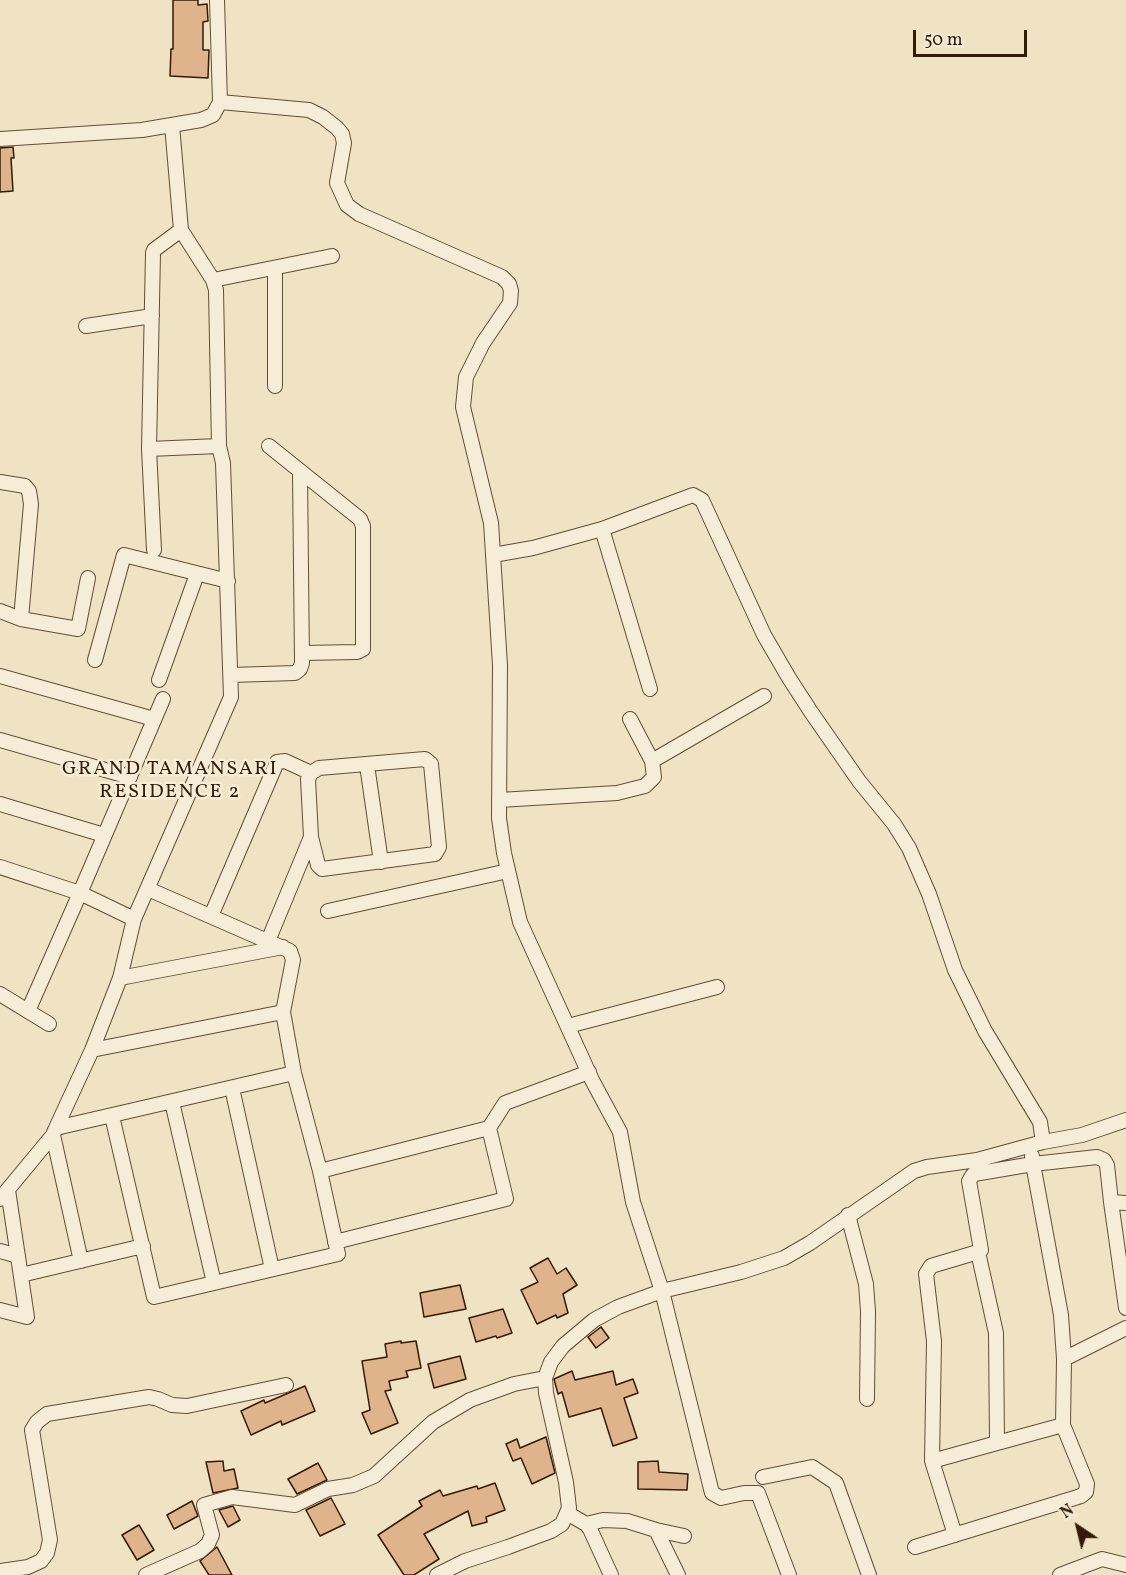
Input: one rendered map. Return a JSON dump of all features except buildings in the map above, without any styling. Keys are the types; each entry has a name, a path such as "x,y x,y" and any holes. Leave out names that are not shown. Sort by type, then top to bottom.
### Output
{"street":[{"path":"0,140 142,130 208,118 217,110 220,102 217,0"},
{"path":"220,102 309,110 323,117 342,134 344,143 337,183 347,206 359,214 502,277 509,284 510,303 483,343 466,377 463,395 465,418 491,523 500,665 501,840 520,922 589,1072 620,1132 633,1202 662,1291 712,1493 721,1498 744,1492 758,1493 789,1575"},
{"path":"0,1310 27,1317 18,1256 4,1194 54,1132 92,1050 120,978 134,919 231,697 223,464 219,446 216,290 213,280 181,230 172,125"},
{"path":"154,550 149,448 153,253 181,230"},
{"path":"213,280 332,256"},
{"path":"275,269 275,386"},
{"path":"86,326 152,316"},
{"path":"149,448 219,446"},
{"path":"269,446 360,519 363,526 363,649 357,652 302,653"},
{"path":"231,675 295,673 300,669 302,663 300,472"},
{"path":"0,482 25,486 29,491 31,504 21,619"},
{"path":"493,555 532,548 602,529 693,495 702,500 769,644 811,712 859,781 894,824 909,848 929,894 955,969 985,1031 1040,1122 1033,1164 1061,1315 1064,1359 1063,1425 1087,1484 1086,1492 1081,1496 915,1547"},
{"path":"602,529 650,689"},
{"path":"94,660 124,555 228,582"},
{"path":"159,680 197,574"},
{"path":"0,611 21,619 78,629 88,578"},
{"path":"0,676 154,719"},
{"path":"652,761 764,696"},
{"path":"28,1011 163,699"},
{"path":"500,800 628,791 645,786 654,777 652,761 630,719"},
{"path":"0,740 129,777"},
{"path":"425,759 430,764 439,847 435,854 322,869 318,865 311,837 308,779 311,773 319,768 425,759"},
{"path":"211,916 277,762 285,761 311,773"},
{"path":"367,765 381,862"},
{"path":"0,804 104,835"},
{"path":"268,940 311,837"},
{"path":"0,867 80,893 134,919"},
{"path":"328,911 508,871"},
{"path":"112,1116 154,1297 338,1254 320,1171 294,1073 283,1012 293,960 290,951 148,889"},
{"path":"120,978 283,947"},
{"path":"568,1026 717,987"},
{"path":"0,994 49,1024"},
{"path":"92,1050 283,1012"},
{"path":"320,1171 489,1128 506,1103 589,1072"},
{"path":"54,1132 294,1073"},
{"path":"232,1088 272,1269"},
{"path":"172,1102 214,1283"},
{"path":"437,1575 465,1561 551,1531 562,1524 568,1508 566,1482 546,1393 545,1378 551,1362 577,1333 594,1320 618,1307 662,1291 741,1272 784,1258 804,1247 914,1171 976,1160 1082,1135 1126,1120"},
{"path":"335,1242 507,1199 489,1128"},
{"path":"54,1132 81,1261"},
{"path":"997,1443 996,1334 978,1252 981,1245 970,1178 974,1174 1033,1164 1097,1157 1104,1160 1107,1165 1126,1308"},
{"path":"1112,1202 1126,1203"},
{"path":"848,1215 866,1284 867,1399"},
{"path":"21,1275 143,1246"},
{"path":"0,1251 18,1256"},
{"path":"955,1535 932,1461 934,1341 927,1274 931,1266 978,1252"},
{"path":"1064,1359 1126,1328"},
{"path":"146,1575 200,1551 208,1544 212,1535 204,1505 232,1497 295,1505 328,1489 353,1485 374,1476 433,1422 470,1400 514,1384 545,1378"},
{"path":"0,1571 28,1567 41,1561 47,1553 50,1540 32,1430 37,1422 47,1414 149,1397 172,1405 187,1406 286,1385"},
{"path":"932,1461 1063,1425"},
{"path":"763,1477 812,1467 836,1484 869,1575"},
{"path":"567,1514 586,1524 611,1575"},
{"path":"586,1524 603,1520 627,1521 684,1536"},
{"path":"656,1530 678,1575"},
{"path":"1060,1575 1076,1572 1102,1559 1126,1564"}],"district":[{"name":"GRAND TAMANSARI RESIDENCE 2","path":"170,782"}]}
